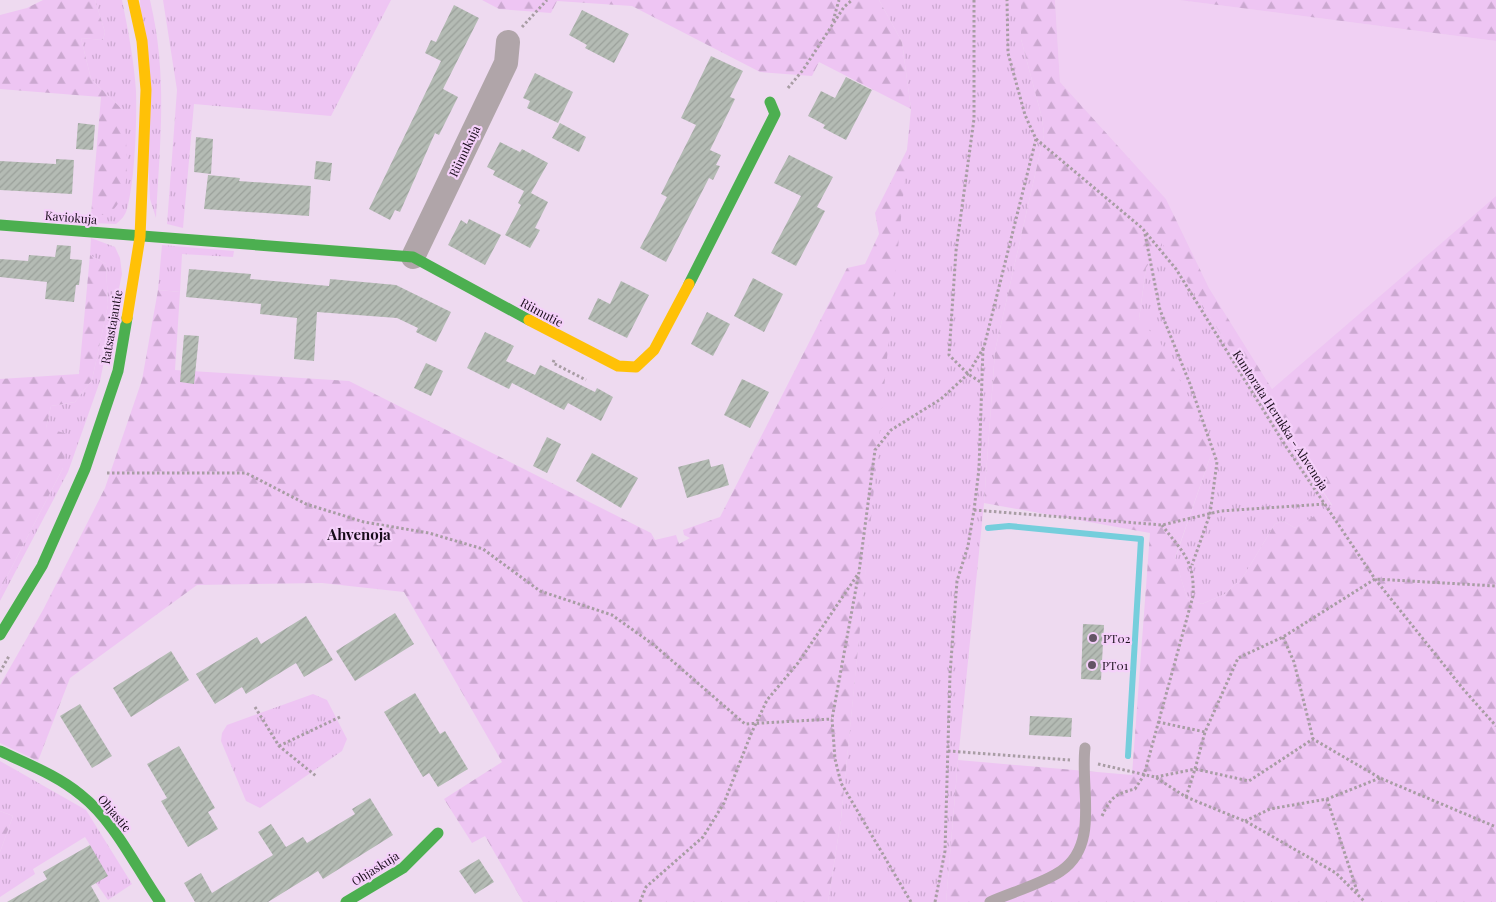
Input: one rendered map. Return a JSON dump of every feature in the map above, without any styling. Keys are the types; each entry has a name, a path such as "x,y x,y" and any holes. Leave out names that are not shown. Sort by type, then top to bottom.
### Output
{"street":[{"name":"Ratsastajantie","path":"0,635 42,566 85,469 118,371 140,237 146,90 142,41 132,0"},
{"name":"Riimukuja","path":"413,257 506,63 508,42"},
{"name":"Riimutie","path":"140,237 413,257 472,291 618,366 636,367 654,350 712,239 775,114 770,102"},
{"name":"Kaviokuja","path":"0,224 140,237"},
{"name":"Ohjastie","path":"0,751 64,783 91,804 123,845 160,902"},
{"name":"Ohjaskuja","path":"346,902 403,868 438,833"}],"lane":[{"path":"990,902 1060,872 1072,863 1082,848 1085,833 1083,761 1085,748"}],"path":[{"path":"508,42 548,0"},
{"path":"832,24 839,0"},
{"path":"770,102 793,84 832,24 852,0"},
{"path":"974,0 974,119 956,251 950,355 968,374 982,383"},
{"path":"935,902 945,851 950,674 957,582 968,546 979,469 984,347 1036,139 1025,115 1008,53 1007,0"},
{"name":"Kuntorata Herukka - Ahvenoja","path":"1036,139 1145,232 1176,269 1325,504 1375,579 1464,690 1496,726"},
{"path":"1145,232 1160,310 1190,384 1217,462 1210,514 1192,565"},
{"path":"911,902 842,783 835,759 832,719 860,572 874,450 891,430 941,399 968,374 984,347"},
{"path":"104,473 246,473 306,504 364,522 429,533 483,549 540,591 612,616 654,644 745,724 832,719"},
{"path":"974,510 1162,525 1238,509 1325,504"},
{"path":"1100,820 1108,804 1118,793 1135,789 1144,775 1193,596 1194,578 1192,565 1162,525"},
{"path":"640,902 646,887 703,837 724,803 767,700 798,663 860,572"},
{"path":"1186,797 1205,732 1238,658 1283,637 1375,579 1496,586"},
{"path":"1283,637 1294,662 1313,738 1380,778 1496,827"},
{"path":"255,707 279,746 316,776"},
{"path":"279,746 342,716"},
{"path":"1158,722 1205,732"},
{"path":"1155,778 1195,769 1250,781 1313,738"},
{"path":"948,751 1083,761 1155,778 1186,797 1244,821 1336,873 1365,902"},
{"path":"1244,821 1270,809 1327,799 1380,778"},
{"path":"1327,799 1358,895"}],"shaded area":[{"path":"1055,0 1179,0 1496,41 1496,196 1272,389 1209,288 1166,199 1060,82"}],"green space":[{"path":"43,0 95,0 105,32 103,40 81,38 91,79 123,110 127,151 126,180 123,193 117,205 108,215 91,215 101,97 0,89 0,15 27,8"},
{"path":"95,0 122,0 135,79 136,134 132,183 126,211 123,218 116,224 91,223 91,215 108,215 123,110 91,79 81,38 103,40 105,32"},
{"path":"140,0 150,0 156,28 161,82 161,135 156,218 150,199"},
{"path":"163,0 391,0 331,116 194,104 183,228 167,224 177,90"},
{"path":"482,0 879,0 902,42 911,109 819,62 812,76 760,72 632,6 557,1 551,13 499,9"},
{"path":"879,0 1021,0 1021,39 1042,118 1044,135 995,351 984,503 958,760 946,902 828,902 841,819 911,109 902,42"},
{"path":"1021,0 1055,0 1060,82 1166,199 1209,288 1272,389 1496,196 1496,902 946,902 958,760 1132,775 1150,533 984,503 995,351 1044,135 1042,118 1021,39","holes":["1162,243 1332,505 1295,528 1283,521 1275,524 1243,577 1225,594 1202,604 1187,598 1175,558 1214,446 1160,342 1139,319 1146,268"]},
{"path":"1179,0 1496,0 1496,41"},
{"path":"908,148 841,819 828,902 523,902 485,836 472,843 444,799 502,762 404,592 322,583 197,585 70,678 38,761 0,743 0,685 43,610 105,488 142,380 158,290 180,292 175,370 349,381 651,533 655,540 676,535 679,544 690,538 684,535 683,530 720,517 847,268 865,264 879,234 875,213"},
{"path":"91,238 115,247 120,258 122,274 100,381 68,472 0,601 0,590 63,468 46,428 51,406 75,402 92,380 108,305 106,264 90,255"},
{"path":"1162,242 1332,506 1295,528 1283,521 1275,524 1243,577 1225,594 1202,604 1187,598 1175,559 1214,446 1139,319 1146,268"},
{"path":"162,245 234,251 233,257 182,254 180,292 158,290"},
{"path":"90,255 106,264 108,305 92,380 75,402 51,406 46,428 68,434 63,468 0,590 0,379 79,374"},
{"path":"313,694 327,700 347,739 342,751 260,808 246,801 221,741 222,733 227,725"},
{"path":"0,761 86,810 132,884 108,900 96,883 90,845 85,837 33,869 35,874 0,897 0,852 13,816 0,811"},
{"path":"0,811 13,816 0,852"}],"building":[{"path":"454,5 479,18 443,89 458,97 439,135 435,133 400,212 395,210 390,220 369,209 441,61 425,53 431,40 436,42"},
{"path":"582,10 629,34 614,63 585,48 587,45 569,35"},
{"path":"711,56 743,71 730,97 735,99 710,150 721,155 716,165 720,166 713,180 709,178 666,262 640,248 667,197 661,194 696,125 681,118"},
{"path":"535,73 573,92 558,123 527,108 530,101 523,98"},
{"path":"846,77 872,90 846,140 823,128 825,125 808,116 821,91 835,98"},
{"path":"78,123 95,125 93,150 76,149"},
{"path":"560,123 586,137 579,152 552,138"},
{"path":"196,137 213,139 211,174 194,172"},
{"path":"500,142 520,152 522,149 548,163 531,193 548,202 535,228 540,230 530,248 505,235 521,205 518,203 524,191 493,175 495,171 487,167"},
{"path":"789,155 833,177 817,207 825,211 796,266 771,253 801,196 774,183"},
{"path":"56,159 74,160 72,194 0,190 0,161 56,164"},
{"path":"316,161 332,163 330,181 314,179"},
{"path":"208,175 240,178 239,181 311,186 309,216 204,209"},
{"path":"469,219 501,235 485,265 448,245 461,220 467,224"},
{"path":"57,245 71,246 70,259 82,260 79,285 76,285 74,302 45,299 47,282 0,277 0,259 28,261 29,255 55,257"},
{"path":"189,269 251,274 250,279 329,286 330,279 396,285 451,312 436,342 416,332 418,328 397,318 317,312 314,361 294,359 297,318 260,314 261,304 186,297"},
{"path":"753,278 783,294 764,332 734,316"},
{"path":"621,281 649,295 627,338 588,319 598,298 610,304"},
{"path":"707,312 730,324 713,356 691,344"},
{"path":"485,332 514,346 506,361 535,375 540,365 595,392 597,388 613,397 601,421 568,403 564,410 512,383 509,389 467,368"},
{"path":"184,335 199,336 194,384 180,382"},
{"path":"426,363 443,371 431,396 414,388"},
{"path":"742,379 769,392 750,428 724,415"},
{"path":"547,437 561,444 547,473 533,466"},
{"path":"592,453 638,478 621,508 576,481"},
{"path":"709,459 711,467 723,464 729,485 687,498 678,467"},
{"path":"395,613 414,644 355,681 336,651"},
{"path":"306,616 333,660 304,677 296,663 246,694 242,687 215,704 196,674 257,637 261,644"},
{"path":"1083,624 1104,625 1101,680 1081,679"},
{"path":"171,651 189,680 131,717 113,688"},
{"path":"415,693 440,734 445,731 468,769 438,787 429,773 423,777 384,712"},
{"path":"80,704 112,756 92,768 60,716"},
{"path":"1030,716 1072,718 1071,737 1029,735"},
{"path":"179,746 215,808 208,812 218,829 188,847 161,801 167,798 147,764"},
{"path":"370,798 393,835 323,879 318,871 268,902 195,902 184,883 201,873 212,893 273,855 258,832 271,824 286,847 303,837 307,843 355,814 352,809"},
{"path":"90,845 108,876 91,886 100,902 7,902 47,879 43,872"},
{"path":"479,859 494,882 475,894 459,871"}],"waterway":[{"path":"988,528 1009,526 1141,539 1128,756"}],"traffic: fast":[{"path":"689,284 775,114 770,102"},
{"path":"0,225 413,257 529,320"},
{"path":"0,635 42,566 85,469 118,371 127,318"},
{"path":"0,751 42,770 72,788 93,806 124,845 160,902"},
{"path":"346,902 403,868 438,833"}],"traffic: slow":[{"path":"127,318 140,237 146,90 142,41 133,0"},
{"path":"529,320 618,366 636,367 654,350 689,284"}],"place":[{"name":"PT02","path":"1093,638"},
{"name":"PT01","path":"1092,665"}],"district":[{"name":"Ahvenoja","path":"359,534"}]}
